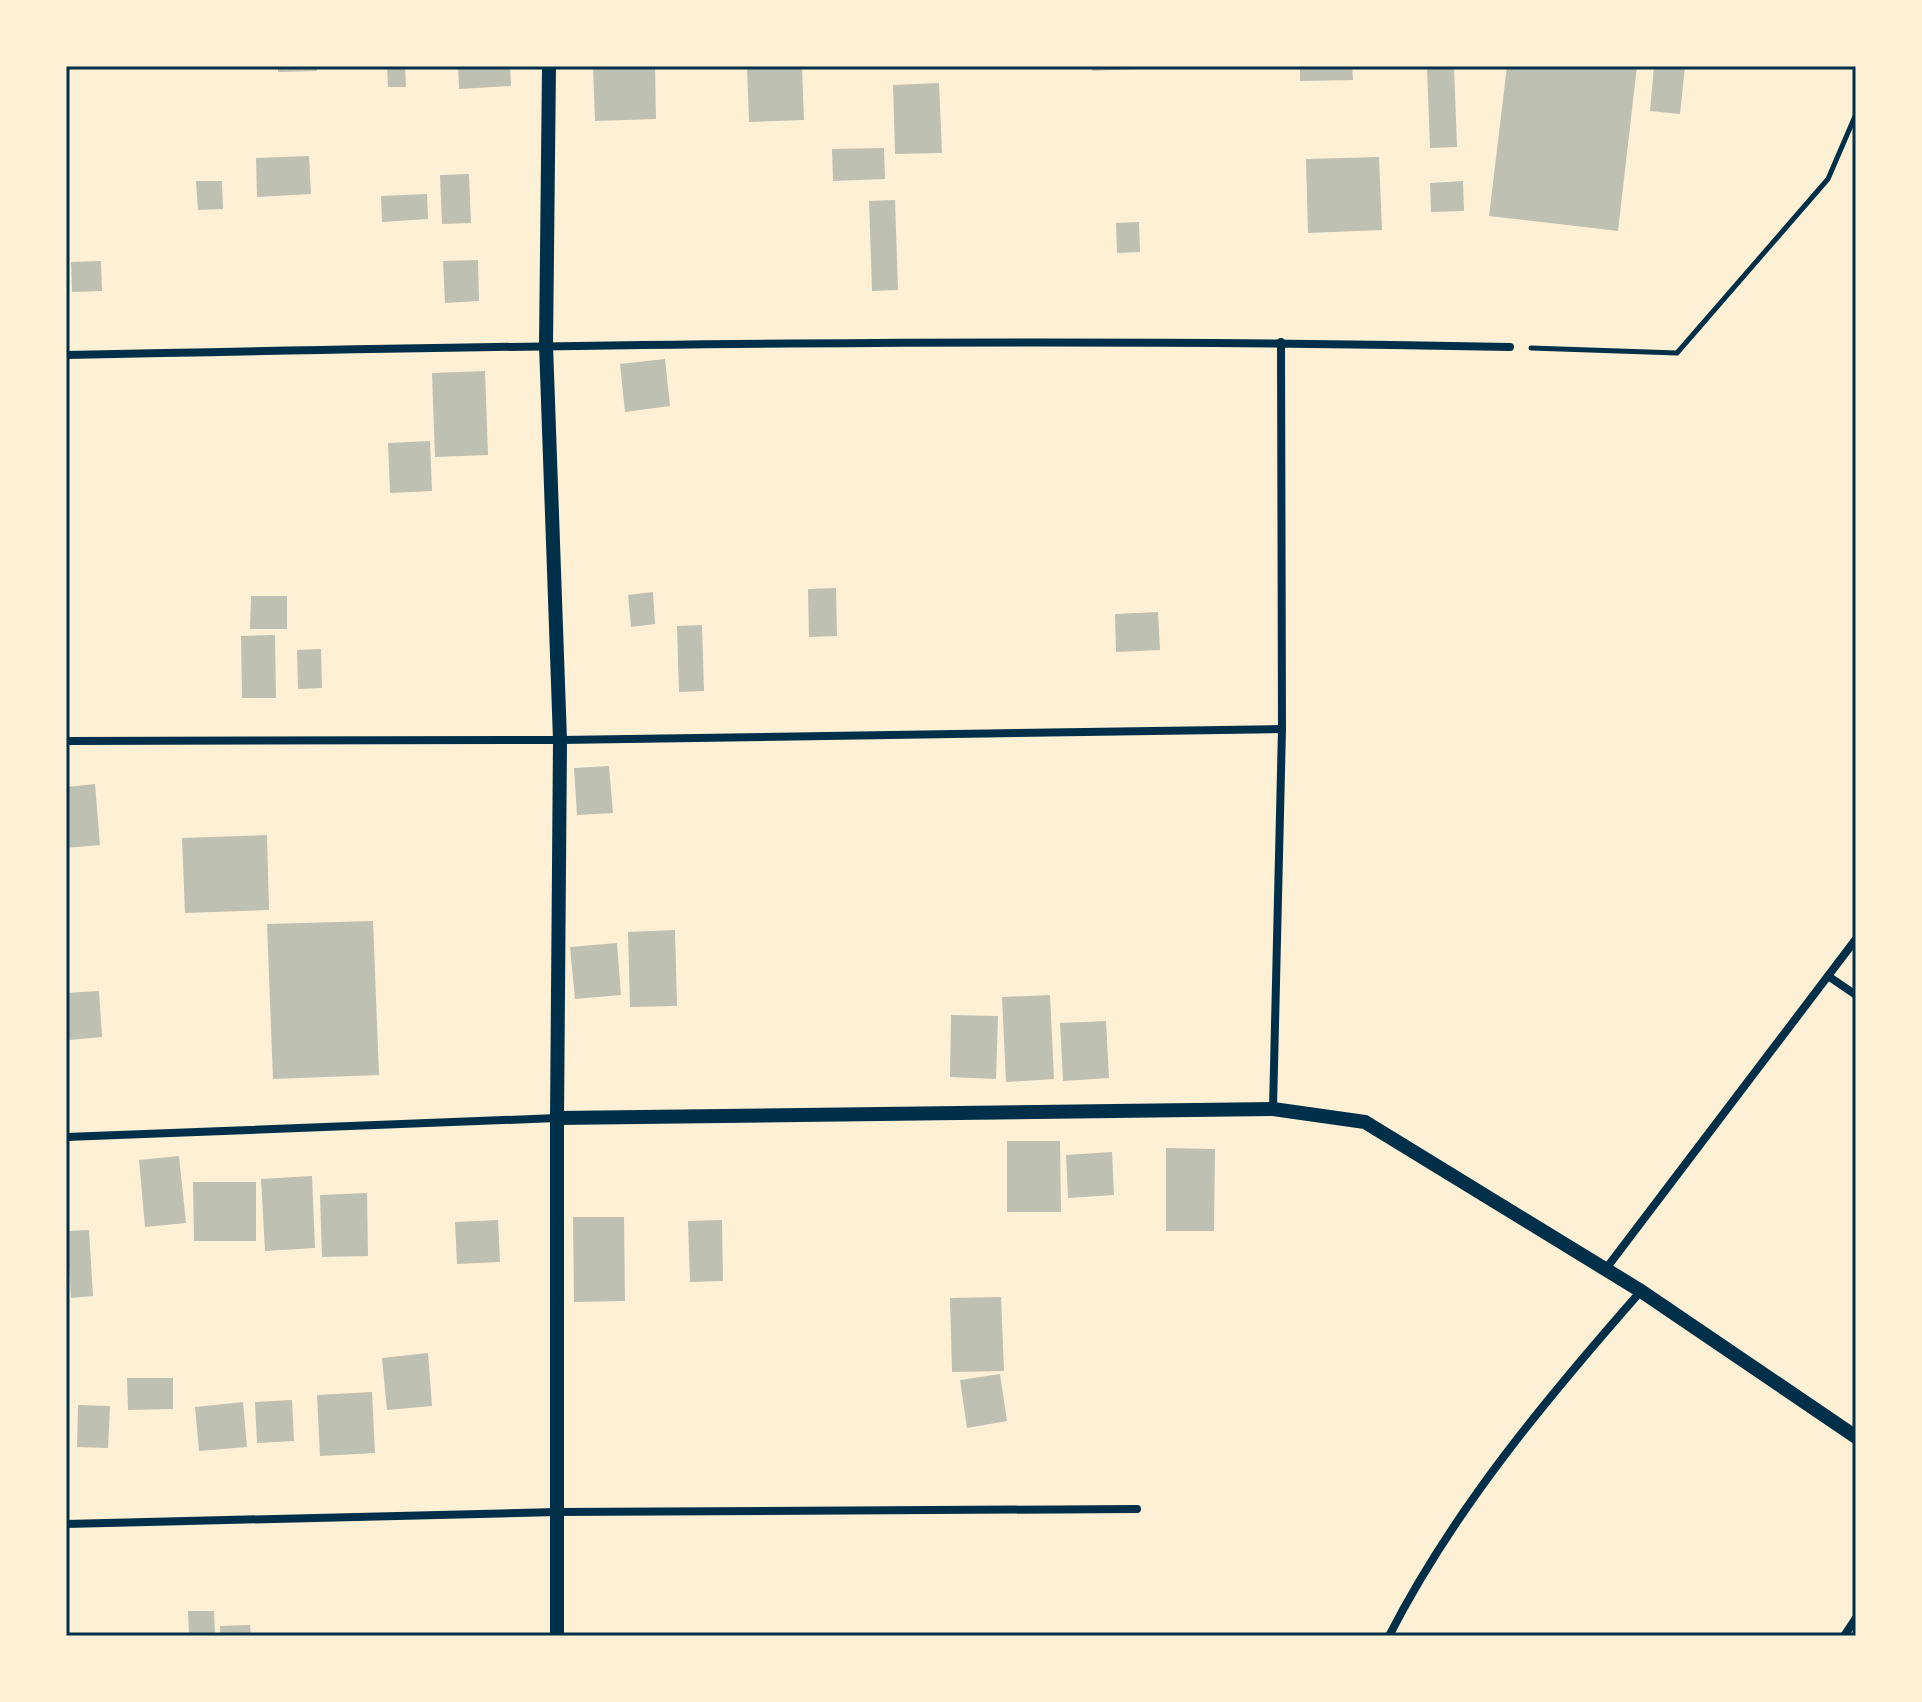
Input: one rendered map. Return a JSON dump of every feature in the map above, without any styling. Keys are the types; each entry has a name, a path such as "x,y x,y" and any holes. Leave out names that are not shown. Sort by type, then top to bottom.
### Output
{"street":[{"path":"549,66 546,345 560,740 557,1636"},
{"path":"1273,1109 1282,729 1281,342"},
{"path":"66,355 546,345 1281,342 1510,347"},
{"path":"66,741 560,740 1282,729"},
{"path":"1605,1271 1856,939"},
{"path":"1828,976 1856,995"},
{"path":"66,1137 557,1118 1273,1109 1365,1122 1641,1291 1856,1437"},
{"path":"1389,1636 1410,1595 1473,1498 1580,1361 1641,1291"},
{"path":"66,1524 557,1512 1137,1509"},
{"path":"1844,1636 1856,1618"}],"path":[{"path":"1510,347 1677,353 1828,179 1856,114"}],"building":[{"path":"278,66 317,66 317,71 278,72"},
{"path":"387,66 405,66 406,87 388,87"},
{"path":"458,66 510,66 511,86 459,89"},
{"path":"593,66 655,66 656,119 595,121"},
{"path":"747,66 802,66 804,120 749,122"},
{"path":"1092,66 1135,66 1135,69 1092,71"},
{"path":"1300,66 1352,66 1353,80 1300,81"},
{"path":"1507,66 1637,66 1618,231 1489,216"},
{"path":"1654,66 1685,66 1680,114 1650,111"},
{"path":"1454,67 1457,147 1430,148 1427,68"},
{"path":"939,83 942,153 895,154 893,85"},
{"path":"884,148 885,179 833,181 832,149"},
{"path":"309,156 311,194 257,197 256,158"},
{"path":"1379,157 1382,230 1308,233 1306,159"},
{"path":"469,174 471,223 442,224 440,175"},
{"path":"196,181 222,181 223,209 198,210"},
{"path":"1463,181 1464,211 1431,212 1430,183"},
{"path":"427,194 428,219 382,222 381,196"},
{"path":"895,200 898,290 872,291 869,201"},
{"path":"1139,222 1140,252 1117,253 1116,223"},
{"path":"478,260 479,301 445,303 443,261"},
{"path":"101,261 102,291 72,292 71,262"},
{"path":"665,359 670,406 625,412 620,364"},
{"path":"485,371 488,455 435,457 432,373"},
{"path":"430,441 432,491 390,493 388,443"},
{"path":"836,588 837,636 809,637 808,589"},
{"path":"653,592 655,624 631,627 628,595"},
{"path":"251,596 287,596 287,629 250,629"},
{"path":"1158,612 1160,650 1116,652 1115,614"},
{"path":"702,625 704,691 679,692 677,626"},
{"path":"275,635 276,698 242,698 241,636"},
{"path":"321,649 322,688 298,689 297,650"},
{"path":"609,766 613,813 577,815 574,768"},
{"path":"95,784 100,845 66,848 66,787"},
{"path":"267,835 269,910 185,913 182,838"},
{"path":"373,921 379,1075 273,1079 267,924"},
{"path":"675,930 677,1006 630,1007 628,932"},
{"path":"617,943 621,995 575,999 570,947"},
{"path":"99,991 102,1037 69,1040 66,993"},
{"path":"1050,995 1054,1079 1006,1082 1002,997"},
{"path":"951,1015 998,1016 996,1079 950,1077"},
{"path":"1106,1021 1109,1078 1063,1081 1060,1023"},
{"path":"1007,1141 1060,1141 1061,1212 1007,1212"},
{"path":"1166,1148 1215,1149 1214,1231 1166,1231"},
{"path":"1112,1152 1114,1195 1068,1198 1066,1155"},
{"path":"179,1156 186,1223 145,1227 139,1160"},
{"path":"312,1176 315,1248 265,1251 261,1179"},
{"path":"193,1182 256,1182 256,1241 194,1241"},
{"path":"367,1193 368,1256 322,1257 320,1195"},
{"path":"573,1217 624,1217 625,1301 574,1302"},
{"path":"498,1220 500,1262 457,1264 455,1222"},
{"path":"722,1220 723,1281 690,1282 688,1221"},
{"path":"89,1230 93,1296 71,1298 67,1231"},
{"path":"1001,1297 1004,1371 952,1372 950,1298"},
{"path":"428,1353 432,1406 387,1410 382,1358"},
{"path":"1000,1374 1007,1421 967,1428 960,1380"},
{"path":"127,1378 173,1378 173,1409 128,1410"},
{"path":"372,1392 375,1453 320,1456 317,1395"},
{"path":"292,1400 294,1441 257,1443 255,1402"},
{"path":"243,1402 247,1447 199,1451 195,1407"},
{"path":"78,1405 110,1406 108,1448 77,1447"},
{"path":"188,1611 214,1611 215,1636 189,1636"},
{"path":"250,1625 251,1636 220,1636 220,1626"}]}
